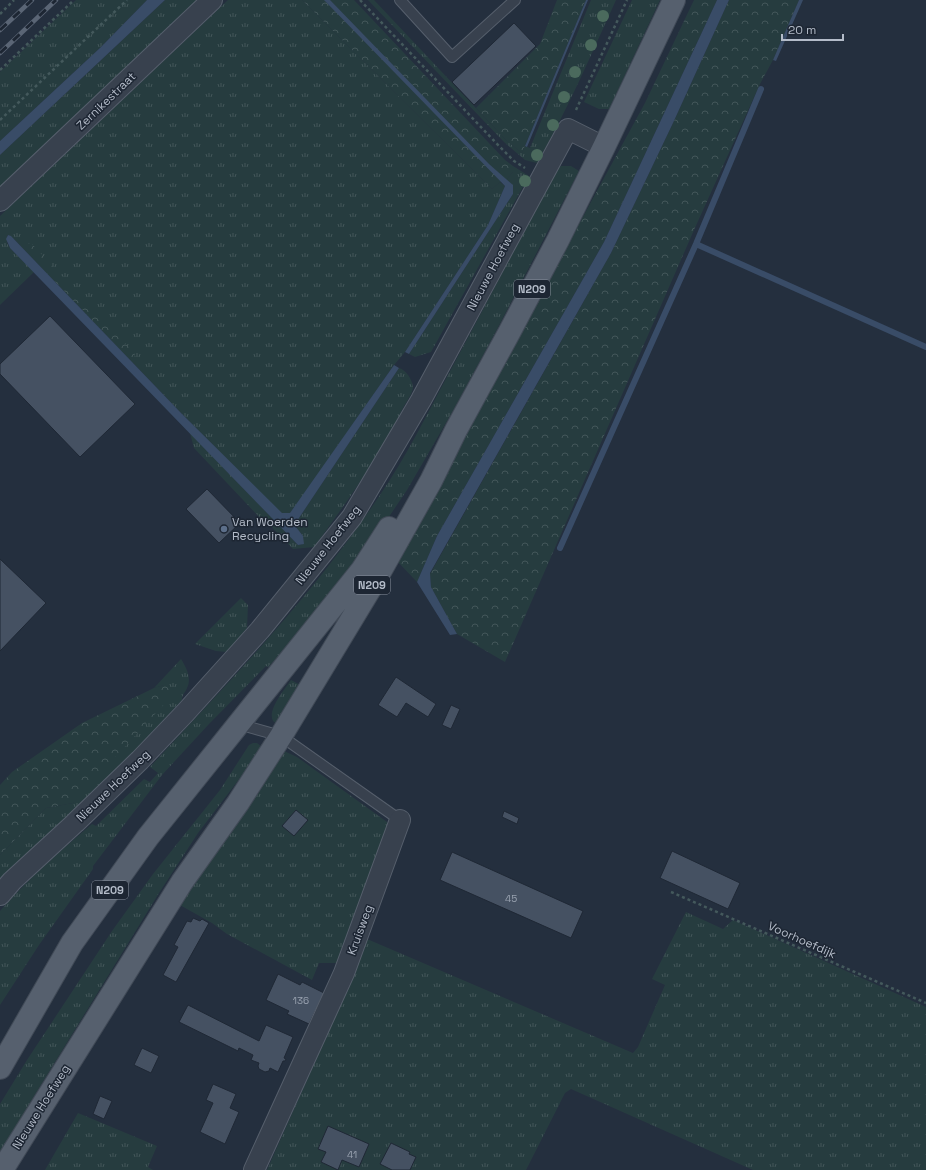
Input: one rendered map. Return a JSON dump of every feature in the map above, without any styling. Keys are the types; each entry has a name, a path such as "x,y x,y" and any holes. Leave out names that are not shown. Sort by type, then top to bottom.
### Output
{"main road":[{"name":"Nieuwe Hoefweg","path":"2,1170 182,882 238,803 281,736 376,579 431,481 456,430 558,240 674,0"},
{"name":"Nieuwe Hoefweg","path":"0,1068 72,943 148,837 362,570 422,477 456,430"}],"street":[{"name":"Zernikestraat","path":"0,201 212,0"},
{"path":"568,129 604,147"},
{"name":"Nieuwe Hoefweg","path":"0,895 12,881 140,760 185,713 260,630 352,518 421,400 568,129"},
{"name":"Kruisweg","path":"254,1170 344,973 400,820"}],"lane":[{"path":"400,0 452,57 515,0"},
{"name":"Kruisweg","path":"238,724 281,736 400,820"}],"path":[{"path":"0,14 14,0"},
{"path":"0,70 74,0"},
{"path":"0,120 127,0"},
{"path":"360,0 498,146 514,161 525,168"},
{"path":"568,129 627,0"},
{"name":"Voorhoefdijk","path":"671,892 926,1004"}],"green space":[{"path":"76,0 147,0 101,47 0,141 0,72"},
{"path":"165,0 197,0 0,187 0,155"},
{"path":"228,0 302,0 492,189 500,182 505,186 488,225 405,352 394,365 290,514 281,513 182,414 15,240 8,235 7,243 10,248 34,272 0,305 0,216"},
{"path":"302,0 354,0 505,160 513,166 513,172 506,180 500,182 492,189"},
{"path":"368,0 374,0 506,140 522,153 525,146 530,148 591,0 616,0 569,103 537,163 525,160 504,142"},
{"path":"557,0 586,0 522,153 506,140 476,108 540,44"},
{"path":"632,0 660,0 609,109 599,109 584,102"},
{"path":"694,0 717,0 604,242 437,536 417,582 398,562 407,539 645,103"},
{"path":"729,0 799,0 773,60 760,84 694,230 505,662 457,634 431,587 430,574 611,253 673,123"},
{"path":"513,166 529,176 431,352 415,357 409,354 513,194 513,185 506,180 513,172"},
{"path":"561,166 571,166 579,171 494,335 454,409 407,490 376,536 318,615 268,667 266,666 209,724 162,775 93,866 93,869 39,945 0,1005 0,911 68,844 92,824 96,826 144,779 150,782 158,773 150,767 271,636 328,567 380,495 407,451 502,274 554,172"},
{"path":"31,243 135,354 133,363 20,245"},
{"path":"399,368 408,375 411,381 413,389 411,394 374,461 314,547 293,549 269,524 261,519 194,448 190,433 298,545 303,544 303,536 296,527 297,521"},
{"path":"241,598 248,605 247,628 227,652 216,651 195,644"},
{"path":"181,659 189,677 182,700 133,753 0,880 0,855 46,808 73,803 164,685 154,688"},
{"path":"291,680 304,687 278,726 273,721 272,711"},
{"path":"164,685 170,689 168,700 73,803 46,808 0,855 0,785 12,772 82,723 154,688"},
{"path":"257,743 263,748 198,833 159,893 0,1154 0,1104 27,1060 112,931 153,874 220,790 249,745"},
{"path":"284,751 297,757 387,822 388,826 341,962 319,963 312,980 227,934 212,923 178,904"},
{"path":"686,912 723,929 733,920 926,1007 926,1170 753,1170 571,1089 565,1093 526,1170 267,1170 338,1010 367,939 633,1053 638,1047 665,985 652,979"},
{"path":"78,1113 157,1146 148,1167 153,1170 45,1170"}],"water":[{"path":"147,0 165,0 0,155 0,141 101,47"},
{"path":"324,0 330,0 489,164 513,185 513,194 409,354 405,352 488,225 505,186"},
{"path":"586,0 588,0 527,147 525,146"},
{"path":"717,0 729,0 673,123 611,253 430,573 431,587 457,634 450,635 417,582 437,536 604,242"},
{"path":"799,0 803,0 776,61 773,60"},
{"path":"8,235 11,236 182,414 282,513 290,513 394,365 399,368 297,521 296,527 303,536 304,544 298,545 10,248 6,239"}],"building":[{"path":"514,23 536,46 474,105 452,82"},
{"path":"50,316 135,404 80,457 0,374 0,364"},
{"path":"207,489 240,523 219,543 186,509"},
{"path":"0,559 46,603 0,651"},
{"path":"396,677 436,704 428,717 406,703 397,717 378,705"},
{"path":"451,705 460,709 451,729 442,725"},
{"path":"296,810 308,820 294,836 282,826"},
{"path":"504,811 519,818 517,824 502,817"},
{"path":"672,851 740,883 728,909 660,878"},
{"path":"452,852 583,911 571,938 440,880"},
{"path":"193,918 200,921 202,919 209,923 176,982 163,975 178,947 174,945 187,921 191,922"},
{"path":"278,974 300,985 302,982 324,993 309,1024 287,1014 289,1011 266,1000"},
{"path":"188,1005 259,1041 266,1025 293,1037 284,1058 286,1059 283,1061 278,1072 270,1068 269,1071 265,1072 259,1069 259,1063 251,1060 253,1055 239,1048 238,1051 179,1022"},
{"path":"142,1048 159,1056 151,1073 134,1065"},
{"path":"213,1084 236,1094 230,1108 239,1112 225,1144 200,1132 213,1103 206,1100"},
{"path":"100,1096 112,1101 104,1119 93,1114"},
{"path":"328,1126 369,1144 359,1167 342,1160 338,1170 321,1162 326,1152 318,1149"},
{"path":"391,1143 410,1152 409,1154 416,1157 410,1170 392,1170 380,1164"}],"waterway":[{"path":"560,548 696,244 761,89"},
{"path":"696,244 926,347"}],"railway":[{"path":"0,30 32,0"},
{"path":"0,53 56,0"}],"place":[{"name":"Van Woerden Recycling","path":"224,529"}]}
